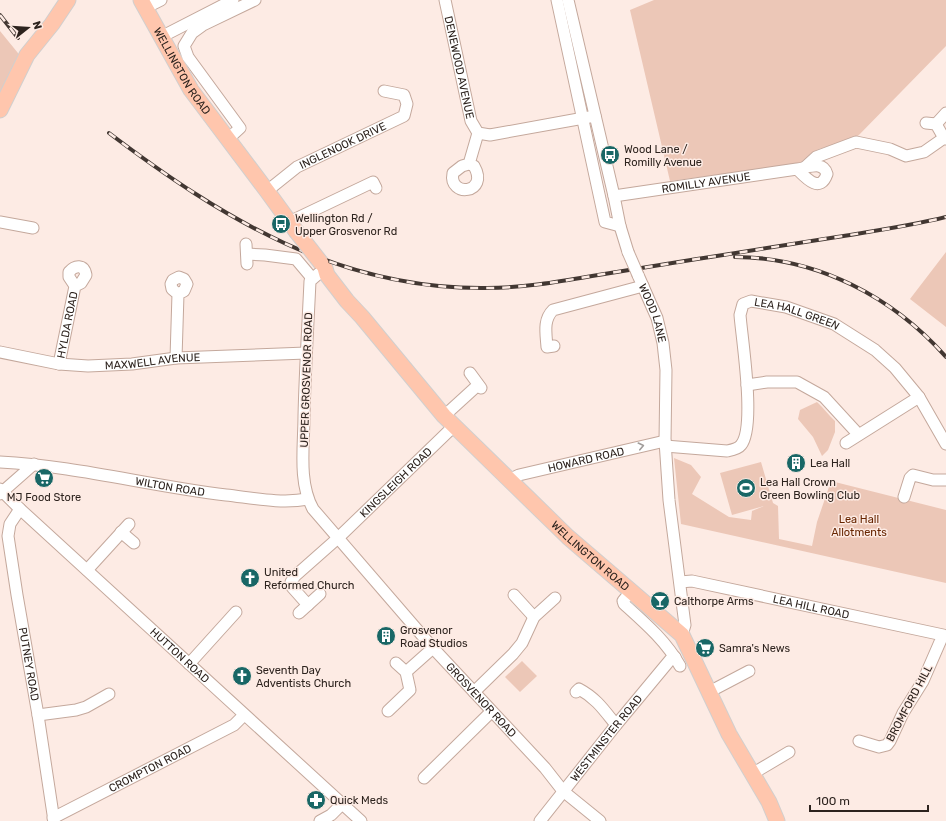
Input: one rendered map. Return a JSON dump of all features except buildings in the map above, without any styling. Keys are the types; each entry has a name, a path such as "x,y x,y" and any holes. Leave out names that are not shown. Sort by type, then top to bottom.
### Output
{"main road":[{"path":"0,110 26,55 52,24 68,0"},
{"name":"WELLINGTON ROAD","path":"143,4 191,90 293,227 352,299 362,317 449,421 568,537 682,635 729,734 769,802 777,821"}],"street":[{"path":"143,4 161,0"},
{"path":"161,37 233,0"},
{"name":"DENEWOOD AVENUE","path":"445,0 471,122 478,133 490,135 595,116"},
{"path":"557,0 605,222 620,226"},
{"name":"WOOD LANE","path":"568,0 620,226 628,252 657,318 663,343 666,370 665,444 669,500 685,625 682,635"},
{"name":"WELLINGTON ROAD","path":"228,138 240,128 188,57 184,46 192,33 202,25 259,1"},
{"name":"INGLENOOK DRIVE","path":"267,191 297,167 404,116 407,104 407,94 384,91"},
{"path":"945,139 931,123 946,113"},
{"name":"DENEWOOD AVENUE","path":"469,164 478,133"},
{"name":"ROMILLY AVENUE","path":"614,196 800,169 816,157 856,142 890,149 906,156 924,152 945,139"},
{"path":"293,227 374,182 376,188"},
{"path":"0,222 33,228"},
{"path":"247,254 296,258 312,278 323,265"},
{"name":"UPPER GROSVENOR ROAD","path":"308,499 303,476 306,354 310,281 312,278"},
{"name":"HYLDA ROAD","path":"59,364 75,286"},
{"path":"554,346 547,347 546,322 548,315 553,310 643,286"},
{"path":"176,358 178,294"},
{"name":"LEA HALL GREEN","path":"665,444 727,451 734,450 741,445 748,418 747,385 740,315 743,304 751,301 786,308 834,324 875,350 895,368 919,397 946,444"},
{"name":"MAXWELL AVENUE","path":"0,352 59,364 88,366 132,364 176,358 306,354"},
{"name":"KINGSLEIGH ROAD","path":"308,605 292,587 291,582 295,576 338,538 449,421 480,386 470,373"},
{"path":"747,385 767,382 797,382 824,396 858,434"},
{"path":"846,443 858,434 919,397"},
{"name":"HOWARD ROAD","path":"509,480 519,475 665,444"},
{"name":"WILTON ROAD","path":"0,462 34,464 191,491 266,500 295,501 308,499"},
{"path":"1,491 34,464"},
{"path":"904,497 910,478 913,474 933,480 946,480"},
{"name":"HUTTON ROAD","path":"1,491 361,821"},
{"name":"GROSVENOR ROAD","path":"308,499 313,509 491,712 544,768 563,791 600,821"},
{"name":"PUTNEY ROAD","path":"20,510 10,524 8,536 54,819"},
{"path":"87,570 125,528 134,543"},
{"name":"LEA HILL ROAD","path":"680,582 692,581 942,635"},
{"path":"299,613 320,594"},
{"name":"WESTMINSTER ROAD","path":"540,821 670,660 677,662 670,649 624,604 623,601 628,594"},
{"path":"514,595 534,617"},
{"path":"474,692 522,643 534,617 555,598"},
{"path":"189,664 236,612"},
{"name":"BROMFORD HILL","path":"860,741 879,747 887,746 923,681 942,635"},
{"path":"406,672 434,648"},
{"path":"388,711 410,690 406,672 396,664"},
{"path":"709,692 749,671"},
{"path":"576,692 579,689 590,695 602,706 616,725"},
{"path":"38,715 76,710 86,707 109,694"},
{"path":"424,778 491,712"},
{"name":"CROMPTON ROAD","path":"54,819 234,725 244,715"},
{"path":"752,774 789,752"},
{"path":"320,821 330,815 342,804"}],"green space":[{"path":"654,0 946,0 946,46 856,138 819,149 811,153 799,164 670,181 630,10"},
{"path":"0,31 22,58 0,100"},
{"path":"946,252 946,327 910,299"},
{"path":"817,402 835,421 835,432 828,450 822,456 813,437 798,419 800,410"},
{"name":"Lea Hall Allotments","path":"674,458 691,465 701,477 692,494 729,517 751,520 752,511 764,506 732,515 720,473 761,462 773,503 778,506 779,539 812,546 817,522 831,481 946,510 946,583 681,524"},
{"path":"522,661 537,676 520,692 505,677"}],"railway":[{"path":"0,15 18,38"},
{"path":"109,133 195,194 285,244 332,263 382,277 433,285 487,288 540,284 878,230 946,217"},
{"path":"735,257 765,259 795,264 824,273 851,284 878,299 902,316 925,335 946,357"}],"place":[{"name":"Wood Lane / Romilly Avenue","path":"610,155"},
{"name":"Wellington Rd / Upper Grosvenor Rd","path":"281,224"},
{"name":"Lea Hall","path":"796,463"},
{"name":"MJ Food Store","path":"44,478"},
{"name":"Lea Hall Crown Green Bowling Club","path":"746,488"},
{"name":"United Reformed Church","path":"250,578"},
{"name":"Calthorpe Arms","path":"660,601"},
{"name":"Grosvenor Road Studios","path":"386,636"},
{"name":"Samra's News","path":"705,648"},
{"name":"Seventh Day Adventists Church","path":"242,676"},
{"name":"Quick Meds","path":"316,800"}]}
